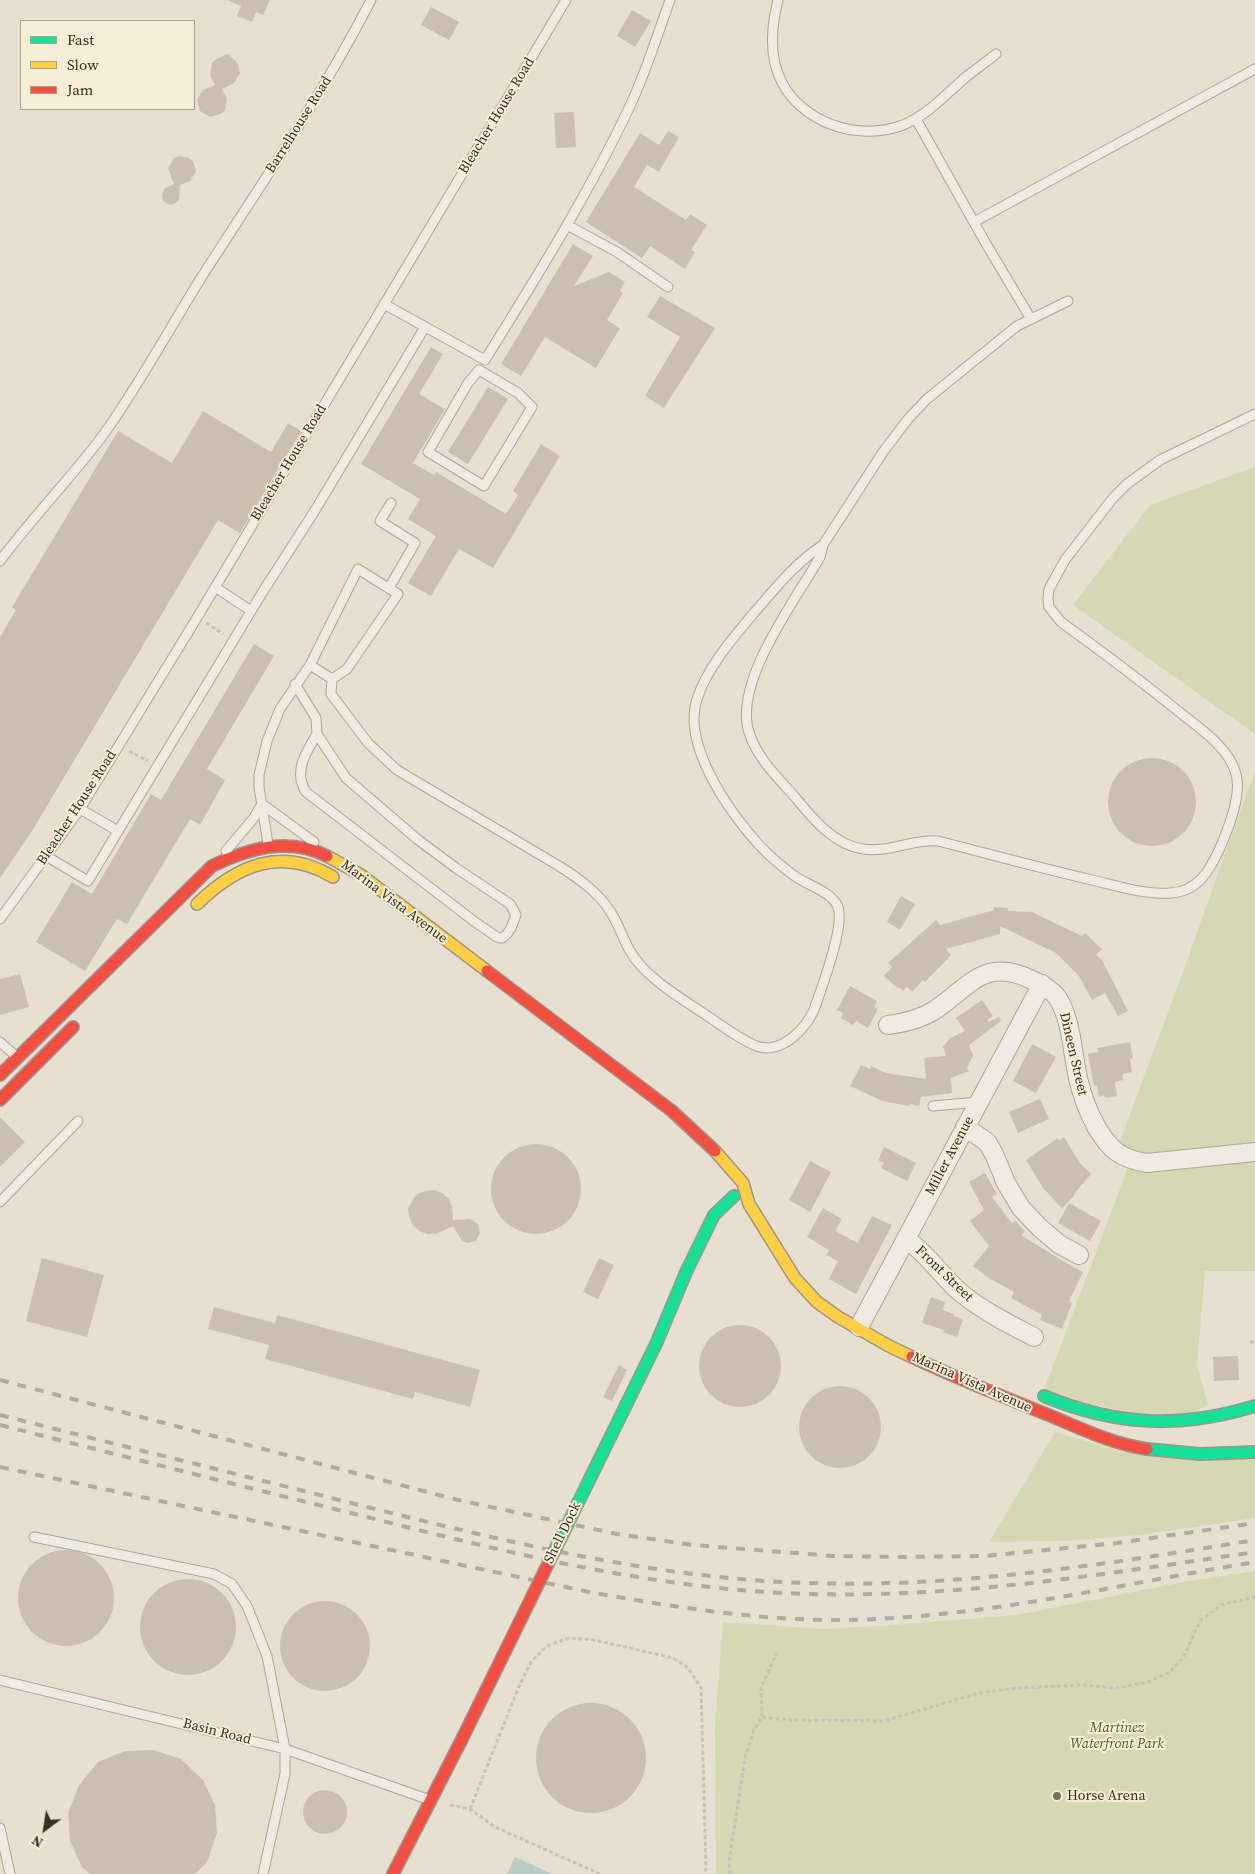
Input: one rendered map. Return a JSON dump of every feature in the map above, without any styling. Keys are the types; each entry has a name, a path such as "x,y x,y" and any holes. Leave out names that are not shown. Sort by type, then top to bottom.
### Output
{"main road":[{"name":"Marina Vista Avenue","path":"0,1076 212,866 245,851 268,845 282,844 308,849 342,862 672,1112 730,1168 742,1183 749,1204 795,1278 817,1302 838,1317 859,1327 889,1346 948,1374 1102,1437 1135,1447 1255,1452"},
{"name":"Marina Vista Avenue","path":"188,913 215,886 233,874 253,865 269,861 323,871 342,883"},
{"path":"0,1100 78,1022"},
{"name":"Shell Dock","path":"393,1874 462,1739 656,1344 687,1270 714,1215 732,1193 749,1204"},
{"path":"859,1327 901,1339"},
{"path":"1034,1392 1094,1414 1133,1421 1178,1421 1210,1417 1252,1407"},
{"path":"1202,1430 1213,1421 1252,1407"}],"street":[{"name":"Dineen Street","path":"888,1025 905,1023 934,1010 975,978 989,973 1006,972 1022,974 1042,984 1055,995 1065,1012 1082,1098 1102,1136 1116,1153 1131,1160 1147,1163 1255,1152"},
{"name":"Miller Avenue","path":"859,1327 1042,984"},
{"path":"965,1127 987,1142 1006,1183 1021,1208 1059,1244 1079,1255"},
{"name":"Front Street","path":"906,1239 924,1253 947,1280 976,1304 1034,1337"}],"lane":[{"name":"Barrelhouse Road","path":"0,561 101,437 141,377 200,279 283,153 333,71 371,0"},
{"name":"Bleacher House Road","path":"0,919 80,808 215,587 566,0"},
{"path":"384,304 485,360 568,224 629,107 670,0"},
{"path":"778,0 773,39 775,64 782,80 793,98 808,112 840,129 859,131 901,126 916,119 996,54"},
{"path":"974,222 1255,69"},
{"path":"916,119 1031,319"},
{"path":"568,224 617,252 668,287"},
{"path":"1068,302 1016,326 927,399 908,419 864,479 823,545 820,557 774,635 752,679 746,714 748,729 756,748 767,766 813,818 841,841 864,849 885,849 914,842 938,840 1118,886 1154,892 1171,893 1185,890 1198,884 1208,873 1223,840 1236,795 1237,776 1232,764 1226,754 1209,736 1154,690 1060,622 1049,607 1048,594 1054,578 1094,521 1127,484 1160,460 1255,414"},
{"path":"46,856 88,881 114,829 319,504 425,327"},
{"path":"479,370 518,393 532,407 484,486 428,452 468,383 479,370"},
{"path":"389,588 415,543 380,521 391,503"},
{"path":"269,861 259,775 267,741 280,709 310,665 358,569 398,594 347,668 332,679 331,694 368,743 396,770 579,879 610,912 630,953 643,968 687,1002 742,1039 757,1046 770,1048 781,1044 795,1036 810,1019 814,1010 836,939 839,910 835,902 827,895 796,877 767,853 716,789 702,757 695,717 696,701 710,671 756,611 796,567 823,545"},
{"path":"215,587 251,611"},
{"path":"310,665 332,679"},
{"path":"296,684 316,718 317,734 346,778 377,807 456,868 510,904 516,915 507,934 502,938 497,937 475,922 306,792 300,776 302,764 306,752 317,734"},
{"path":"262,804 342,862"},
{"path":"212,866 253,820 262,804"},
{"path":"80,808 114,829"},
{"path":"0,1042 30,1070"},
{"path":"0,1076 11,1088"},
{"path":"933,1106 978,1102"},
{"path":"0,1202 78,1121"},
{"path":"34,1537 214,1574 232,1584 247,1606 267,1656 285,1749 285,1774 262,1874"},
{"name":"Basin Road","path":"0,1680 285,1749 430,1800"},
{"path":"0,1828 10,1874"}],"path":[{"path":"208,624 225,636"},
{"path":"128,750 149,762"},
{"path":"1250,1342 1255,1342"},
{"path":"762,1717 790,1720 884,1721 979,1693 1017,1688 1083,1685 1116,1688 1148,1682 1170,1672 1184,1656 1201,1620 1221,1605 1255,1597"},
{"path":"600,1874 495,1827 470,1809 520,1684 531,1662 547,1646 569,1638 594,1640 672,1658 688,1668 701,1688 706,1859 704,1874"},
{"path":"730,1874 730,1862 745,1757 754,1730 762,1717 761,1688 777,1653"}],"green space":[{"path":"1255,467 1255,734 1073,605 1150,505"},
{"path":"1255,770 1255,1149 1132,1156 1119,1144"},
{"path":"1255,1159 1255,1271 1205,1271 1197,1365 1208,1404 1178,1421 1042,1395 1129,1165"},
{"path":"1055,1432 1122,1452 1255,1459 1255,1518 1139,1535 1064,1541 989,1542"},
{"name":"Martinez Waterfront Park","path":"1255,1571 1255,1874 716,1874 715,1725 723,1622 825,1629 1017,1615 1189,1581"}],"shaded area":[{"path":"515,1857 552,1874 507,1874"}],"building":[{"path":"227,0 270,0 263,15 256,12 252,22 237,16 241,6"},
{"path":"431,7 459,22 449,40 421,25"},
{"path":"632,10 651,21 635,47 617,36"},
{"path":"228,54 237,62 240,73 234,83 222,89 227,98 225,110 221,114 210,117 200,111 197,100 203,90 215,85 210,75 212,63 216,59"},
{"path":"574,112 576,147 556,148 554,113"},
{"path":"668,131 679,137 659,172 647,165 634,187 686,220 690,214 707,225 691,250 695,252 685,269 650,246 642,258 586,222 640,133 659,145"},
{"path":"179,156 193,161 196,171 190,181 180,185 179,200 170,205 163,201 162,194 165,188 174,184 168,168 174,158"},
{"path":"573,244 593,256 574,286 609,272 625,282 620,291 623,293 607,320 620,328 596,368 545,337 521,376 501,364"},
{"path":"660,296 715,328 664,408 645,396 680,337 647,317"},
{"path":"431,347 443,354 419,394 445,409 413,463 434,475 436,472 506,514 518,495 513,491 541,444 560,456 493,568 459,549 431,596 408,583 436,536 408,519 420,499 361,464"},
{"path":"488,387 508,399 468,464 448,452"},
{"path":"203,411 271,452 288,423 301,431 240,533 218,520 32,831 0,878 0,637 16,610 12,607 118,431 172,463"},
{"path":"254,644 274,656 207,769 225,780 200,825 190,819 127,924 117,919 85,971 36,942 72,882 92,894 151,794 161,800"},
{"path":"1152,758 1169,761 1177,765 1189,777 1193,785 1196,802 1193,819 1189,827 1177,839 1169,843 1152,846 1135,843 1127,839 1115,827 1111,819 1108,802 1111,785 1115,777 1127,765 1135,761"},
{"path":"901,896 915,904 900,930 887,922"},
{"path":"994,907 1008,908 1008,911 1032,912 1082,936 1085,933 1102,949 1096,955 1102,960 1128,1011 1118,1016 1105,993 1092,1000 1079,976 1056,953 1000,926 1000,934 946,949 951,955 925,982 923,980 912,992 907,987 903,991 897,988 884,976 892,967 888,963 936,920 940,925 994,910"},
{"path":"20,974 29,1007 0,1015 0,979"},
{"path":"850,986 877,1001 874,1007 878,1009 868,1028 856,1021 853,1025 841,1018 843,1013 837,1010"},
{"path":"982,1000 993,1016 987,1020 989,1022 999,1017 1001,1021 969,1045 973,1056 967,1068 969,1071 951,1078 952,1093 921,1097 919,1106 909,1104 909,1106 882,1101 850,1086 861,1065 870,1069 871,1066 886,1073 926,1079 924,1058 946,1056 943,1047 950,1038 965,1031 956,1018"},
{"path":"1130,1042 1133,1058 1130,1059 1132,1072 1122,1074 1123,1080 1115,1082 1117,1096 1105,1098 1104,1095 1099,1097 1097,1085 1094,1086 1088,1054 1098,1052 1097,1048"},
{"path":"1032,1044 1056,1057 1036,1093 1013,1081"},
{"path":"1040,1099 1049,1119 1018,1133 1009,1112"},
{"path":"0,1117 25,1142 0,1167"},
{"path":"1064,1137 1079,1162 1091,1174 1062,1208 1043,1188 1026,1160 1058,1138 1059,1141"},
{"path":"536,1144 553,1147 568,1157 578,1172 581,1189 578,1206 568,1221 553,1231 536,1234 519,1231 504,1221 494,1206 491,1189 494,1172 504,1157 519,1147"},
{"path":"884,1147 916,1163 907,1181 881,1168 884,1163 878,1160"},
{"path":"810,1161 831,1172 810,1212 789,1200"},
{"path":"985,1173 997,1194 992,1197 1012,1223 1016,1221 1025,1232 1021,1235 1083,1272 1069,1301 1072,1303 1062,1329 1040,1320 1042,1315 1011,1298 1014,1292 987,1277 973,1266 989,1246 970,1221 984,1210 969,1182"},
{"path":"434,1190 442,1193 449,1199 453,1220 470,1219 478,1224 480,1233 476,1241 467,1243 462,1241 453,1226 436,1234 427,1234 419,1231 413,1225 408,1209 412,1201 417,1194"},
{"path":"1069,1203 1101,1221 1090,1241 1058,1223"},
{"path":"823,1208 842,1219 835,1231 858,1243 872,1216 892,1225 856,1294 829,1279 838,1261 826,1255 829,1250 807,1237"},
{"path":"42,1258 104,1275 87,1337 26,1321"},
{"path":"599,1258 614,1265 598,1299 583,1292"},
{"path":"931,1297 945,1302 943,1310 963,1319 957,1337 943,1332 944,1330 922,1323"},
{"path":"214,1307 275,1323 277,1315 480,1370 470,1407 415,1392 413,1399 265,1359 269,1345 208,1329"},
{"path":"740,1325 756,1329 769,1337 777,1350 781,1366 777,1382 769,1395 756,1403 740,1407 724,1403 711,1395 703,1382 699,1366 703,1350 711,1337 724,1329"},
{"path":"1238,1356 1239,1380 1214,1381 1213,1357"},
{"path":"619,1365 627,1370 612,1401 603,1397"},
{"path":"840,1386 856,1390 869,1398 877,1411 881,1427 877,1443 869,1456 856,1464 840,1468 824,1464 811,1456 803,1443 799,1427 803,1411 811,1398 824,1390"},
{"path":"66,1550 84,1554 100,1564 110,1580 114,1598 110,1616 100,1632 84,1642 66,1646 48,1642 32,1632 22,1616 18,1598 22,1580 32,1564 48,1554"},
{"path":"188,1579 206,1583 222,1593 232,1609 236,1627 232,1645 222,1661 206,1671 188,1675 170,1671 154,1661 144,1645 140,1627 144,1609 154,1593 170,1583"},
{"path":"325,1601 342,1605 357,1614 366,1629 370,1646 366,1663 357,1678 342,1687 325,1691 308,1687 293,1678 284,1663 280,1646 284,1629 293,1614 308,1605"},
{"path":"591,1703 612,1707 630,1719 642,1737 646,1758 642,1779 630,1797 612,1809 591,1813 570,1809 552,1797 540,1779 536,1758 540,1737 552,1719 570,1707"},
{"path":"153,1750 181,1759 203,1780 215,1805 217,1833 207,1862 195,1874 90,1874 82,1867 70,1841 68,1813 79,1785 98,1762 125,1751"},
{"path":"321,1790 329,1790 341,1796 347,1812 341,1828 329,1834 321,1834 309,1828 303,1816 303,1808 309,1796"}],"railway":[{"path":"0,1380 458,1500 617,1534 693,1545 833,1556 985,1556 1117,1543 1255,1523"},
{"path":"0,1415 476,1534 586,1557 697,1575 809,1583 921,1582 1033,1572 1144,1558 1255,1540"},
{"path":"0,1425 531,1557 641,1578 753,1591 809,1594 866,1594 977,1588 1088,1576 1255,1552"},
{"path":"0,1467 589,1592 678,1607 768,1617 829,1620 883,1619 936,1615 1043,1600 1255,1562"}],"traffic: fast":[{"path":"656,1344 687,1270 714,1215 734,1196"},
{"path":"548,1564 656,1344"},
{"path":"1044,1396 1097,1413 1149,1421 1201,1418 1255,1406"},
{"path":"1147,1449 1200,1454 1255,1452"}],"traffic: slow":[{"path":"327,856 361,875 487,971"},
{"path":"197,904 228,879 244,870 261,864 295,863 314,868 333,877"},
{"path":"715,1151 743,1183 749,1204 795,1278 817,1302 838,1317 912,1357"}],"traffic: jam":[{"path":"0,1075 212,866 240,854 269,847 298,847 327,856"},
{"path":"487,971 672,1111 715,1151"},
{"path":"0,1100 73,1027"},
{"path":"912,1357 1095,1435 1147,1449"},
{"path":"462,1739 548,1564"},
{"path":"393,1874 462,1739"}],"place":[{"name":"Horse Arena","path":"1057,1796"}]}
